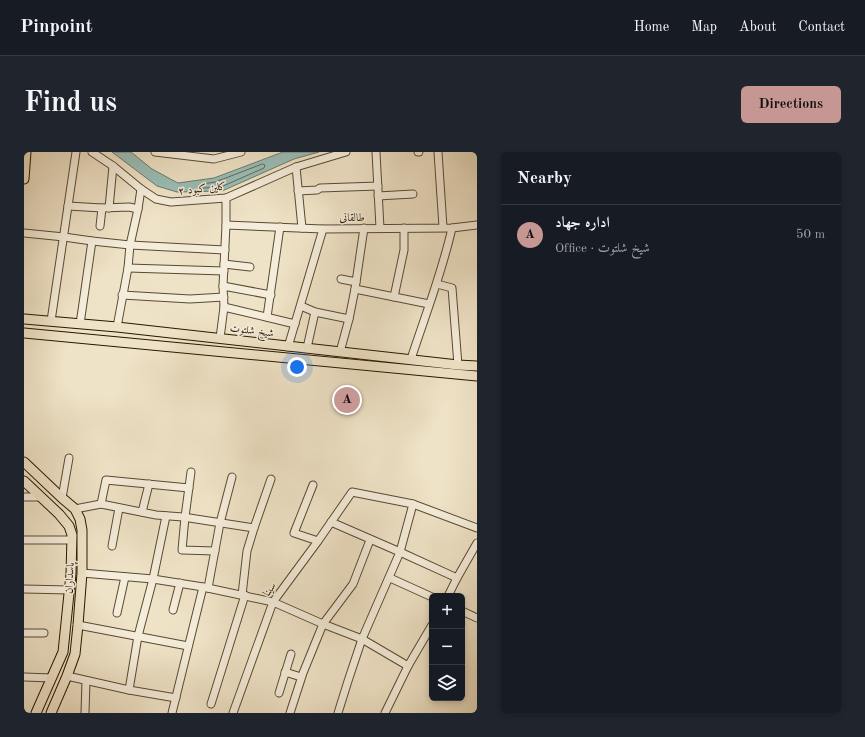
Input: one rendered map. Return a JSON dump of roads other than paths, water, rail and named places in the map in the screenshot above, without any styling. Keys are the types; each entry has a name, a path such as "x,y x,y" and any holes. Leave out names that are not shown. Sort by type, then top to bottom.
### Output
{"main road":[{"path":"24,179 26,152"},
{"name":"شیخ شلتوت","path":"24,319 117,327 477,366"},
{"path":"24,333 477,376"},
{"path":"24,462 75,509"},
{"path":"24,481 60,514 69,526 72,535 71,574 63,652 36,713"},
{"name":"پاسداران","path":"51,713 75,654 82,573 82,530 80,519 75,509"}],"street":[{"path":"51,321 76,152"},
{"name":"کلین کبود ۲","path":"92,152 156,199 171,202 226,198 296,167 346,152"},
{"path":"155,152 214,159 241,152"},
{"path":"376,152 380,228"},
{"path":"438,152 444,227"},
{"path":"100,226 113,166"},
{"path":"296,167 302,228"},
{"path":"298,191 317,190 320,188 378,186"},
{"path":"117,327 128,268 130,245 141,189"},
{"path":"378,196 413,194"},
{"path":"220,338 224,307 226,198"},
{"path":"68,206 105,208 129,207 138,209"},
{"name":"طالقانی","path":"226,225 323,229 452,228 477,225"},
{"path":"267,317 280,227"},
{"path":"340,352 356,286 364,228"},
{"path":"394,297 404,250 404,228"},
{"path":"411,359 448,248 452,228"},
{"path":"288,346 323,229"},
{"path":"24,233 130,245 225,250"},
{"path":"80,324 92,241"},
{"path":"128,268 250,267"},
{"path":"341,279 356,286 394,297 429,304"},
{"path":"436,284 452,288 458,364"},
{"path":"224,286 271,295"},
{"path":"122,295 190,299 224,297"},
{"path":"300,306 315,312 349,319"},
{"path":"224,307 295,324"},
{"path":"307,348 315,312"},
{"path":"62,498 69,458"},
{"path":"192,472 185,517 182,550 215,551"},
{"path":"172,713 188,646 215,551 220,523 232,477"},
{"path":"211,704 243,595 247,551 271,479"},
{"path":"101,504 106,480 189,488"},
{"path":"142,512 150,484"},
{"path":"313,485 294,533 318,541"},
{"name":"سینا","path":"233,713 273,602 352,492 413,504"},
{"path":"24,497 41,497"},
{"path":"75,509 101,504 156,515 185,517 254,528"},
{"path":"338,713 362,639 390,578 400,552 413,504 477,528"},
{"path":"112,546 119,508"},
{"path":"129,690 138,636 153,579 166,516"},
{"path":"331,522 457,578"},
{"path":"24,540 72,540"},
{"path":"290,713 301,677 323,624 353,584 370,540"},
{"path":"450,593 477,543"},
{"path":"82,573 153,579 180,583 273,602 362,639 408,666"},
{"path":"117,613 125,577"},
{"path":"390,578 429,596"},
{"path":"173,610 180,583"},
{"path":"24,589 69,590"},
{"path":"465,612 477,618"},
{"path":"78,625 188,646"},
{"path":"385,713 408,666 430,629"},
{"path":"24,633 44,633"},
{"path":"279,693 291,654"},
{"path":"285,672 301,677"},
{"path":"67,676 129,690 176,698"},
{"path":"24,677 52,678"},
{"path":"85,713 86,681"}],"water":[{"path":"112,152 131,152 152,169 178,183 214,178 283,152 319,152 294,159 222,191 177,192 157,186"}],"place":[{"name":"اداره جهاد","path":"347,400"}]}
